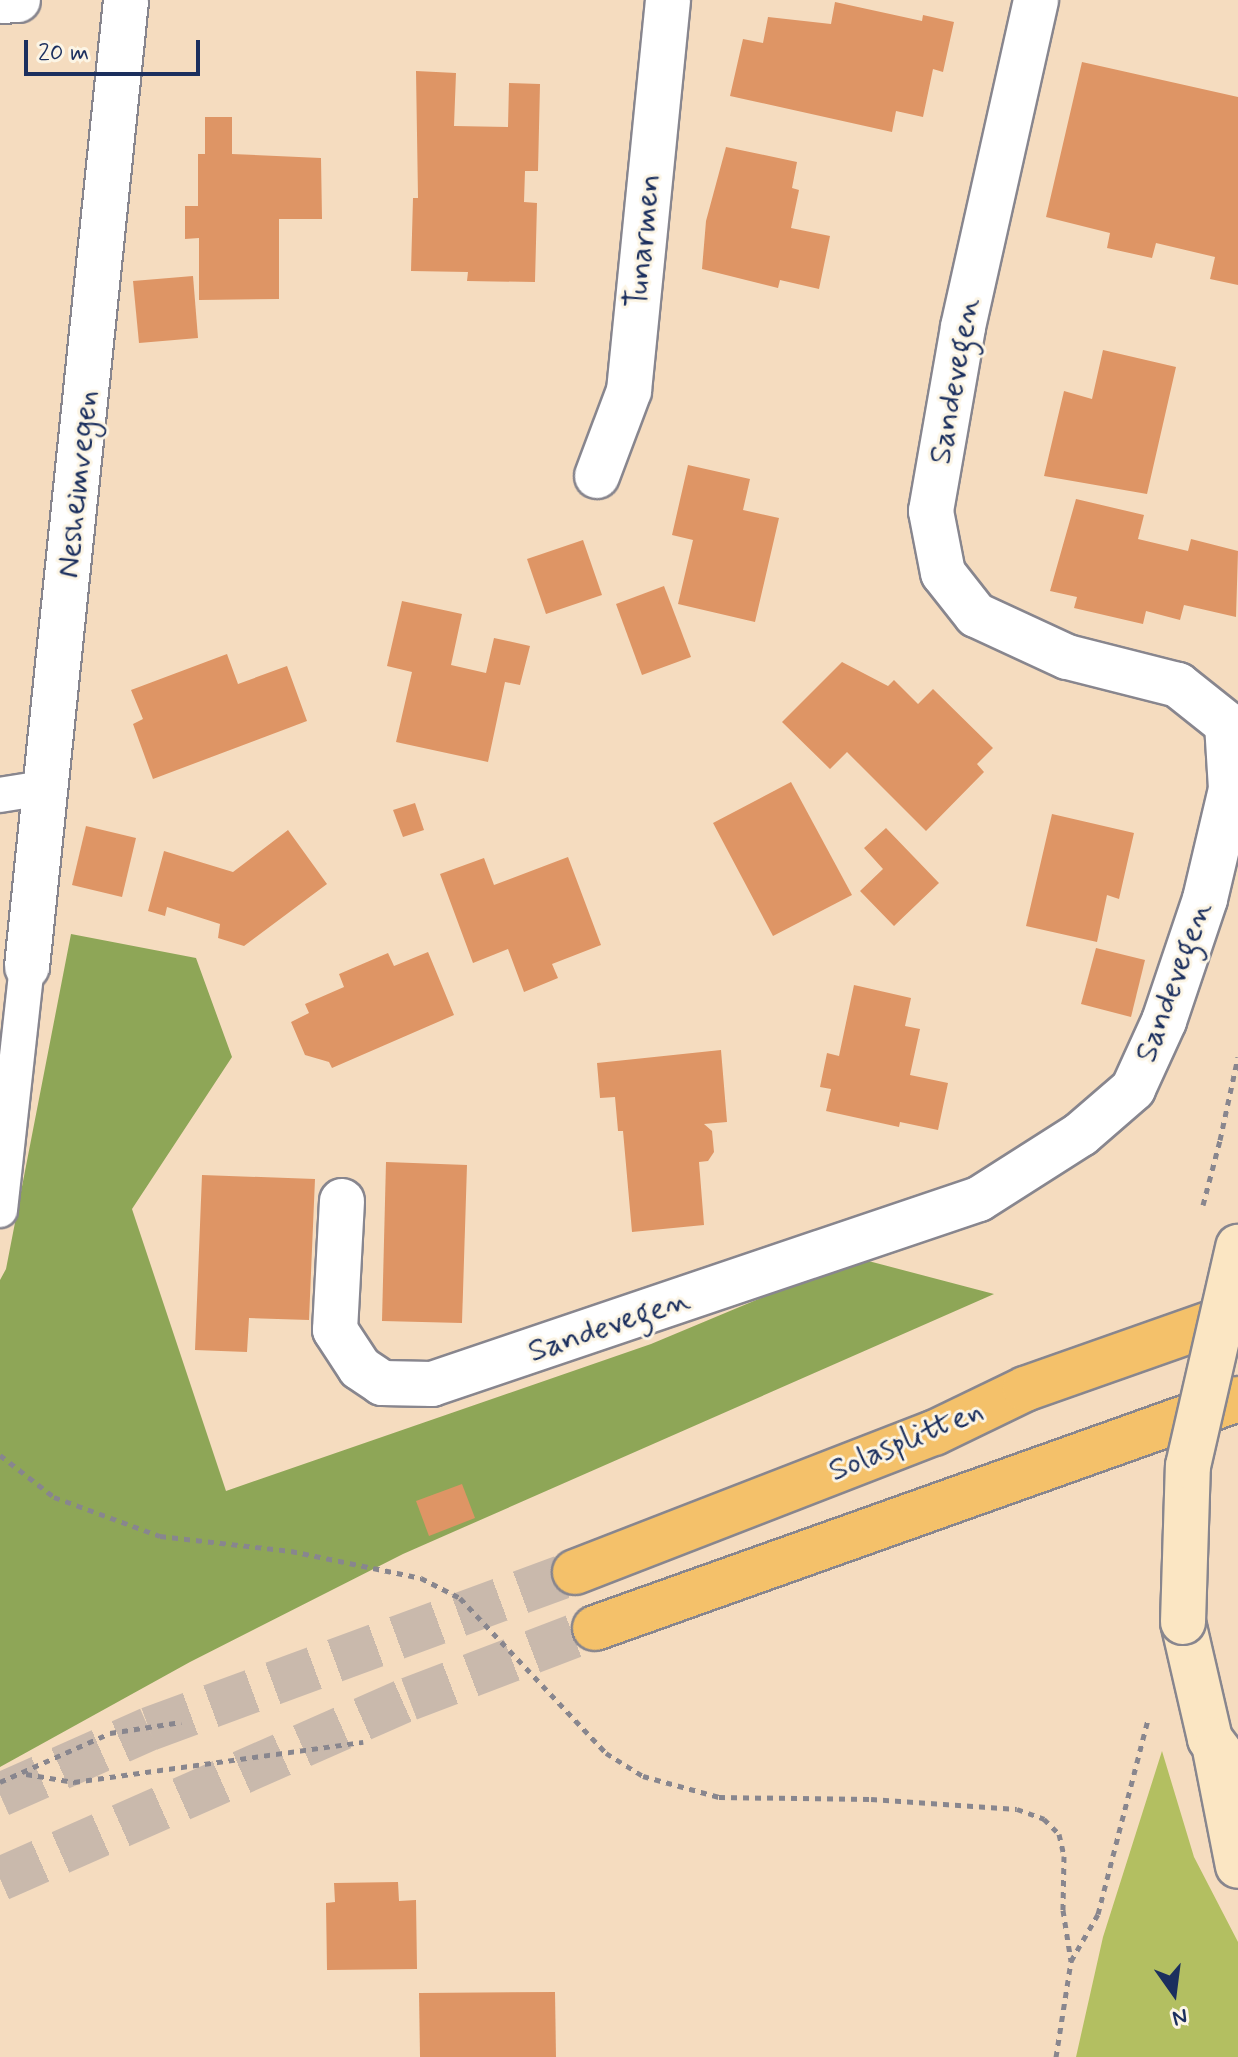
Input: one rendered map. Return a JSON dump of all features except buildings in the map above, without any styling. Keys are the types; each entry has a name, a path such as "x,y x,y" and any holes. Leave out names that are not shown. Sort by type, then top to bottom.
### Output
{"highway":[{"name":"Solasplitten","path":"575,1572 934,1433 1025,1389 1238,1314"},
{"name":"Solasplitten","path":"595,1628 1238,1399"}],"street":[{"path":"0,1 18,0"},
{"name":"Nesheimvegen","path":"27,967 126,0"},
{"name":"Tunarmen","path":"597,476 629,391 668,0"},
{"name":"Sandevegen","path":"342,1201 335,1330 360,1368 382,1383 432,1384 979,1199 1081,1134 1133,1089 1164,1021 1205,899 1231,789 1227,724 1178,685 1067,657 976,615 943,573 931,511 963,327 1036,0"},
{"path":"1238,1247 1188,1466 1183,1622 1193,1678 1227,1762 1238,1866"}],"lane":[{"path":"0,795 43,788"},
{"path":"0,1210 27,967"}],"path":[{"path":"1220,1140 1238,1057"},
{"path":"0,1455 54,1497 160,1536 291,1551 421,1578 460,1598 606,1753 643,1776 719,1797 871,1799 1017,1809 1044,1819 1059,1834 1064,1856 1063,1910 1071,1961 1056,2057"},
{"path":"1071,1961 1098,1914 1148,1723 1147,1708"},
{"path":"0,1782 26,1774 110,1733 181,1722"},
{"path":"26,1774 74,1782 363,1742"}],"green space":[{"path":"71,934 196,958 232,1057 132,1209 226,1491 651,1344 857,1258 994,1294 403,1554 190,1662 0,1767 0,1280 6,1269"},
{"path":"1162,1751 1194,1857 1238,1942 1238,2057 1076,2057 1103,1937"}],"tunnel":[{"path":"0,1795 149,1729 575,1572"},
{"path":"0,1879 409,1699 595,1628"}]}
